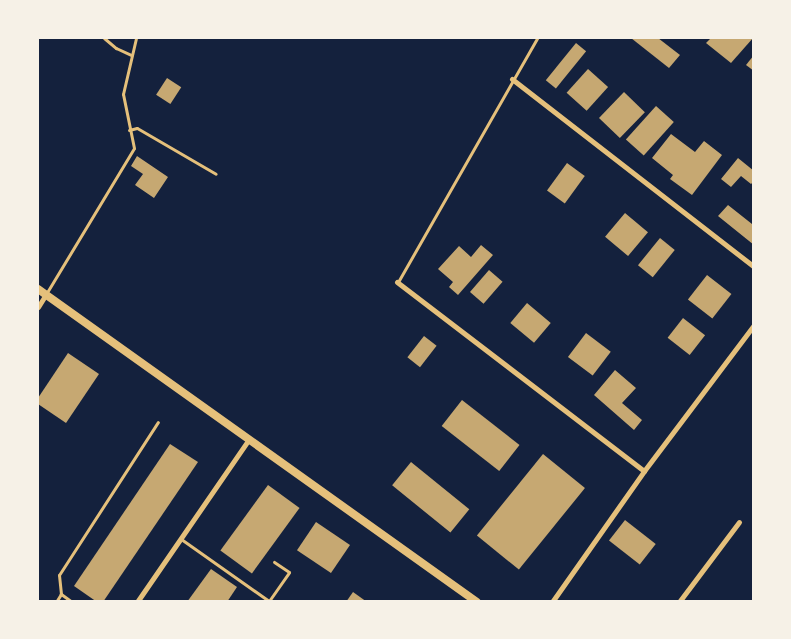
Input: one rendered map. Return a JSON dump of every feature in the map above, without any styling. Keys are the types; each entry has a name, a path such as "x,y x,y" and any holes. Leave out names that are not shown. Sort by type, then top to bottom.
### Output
{"street":[{"path":"512,79 754,267"},
{"path":"397,282 644,471"},
{"path":"38,289 477,602"},
{"path":"38,306 46,294"},
{"path":"552,602 644,471 754,325"},
{"path":"137,602 249,439"},
{"path":"679,602 739,522"}],"lane":[{"path":"104,38 116,48 131,56"},
{"path":"46,294 134,148 123,94 136,38"},
{"path":"397,282 537,38"},
{"path":"130,130 137,128 216,174"},
{"path":"56,602 61,594 59,575 158,422"},
{"path":"180,538 269,601 289,572 274,562"},
{"path":"61,594 72,602"}],"building":[{"path":"631,38 658,38 680,55 669,68"},
{"path":"711,38 753,38 731,63 706,43"},
{"path":"576,43 586,51 556,88 546,80"},
{"path":"754,55 754,71 746,65"},
{"path":"588,69 608,87 587,111 567,93"},
{"path":"167,78 181,87 170,104 156,95"},
{"path":"624,92 645,112 620,138 599,118"},
{"path":"656,106 674,122 644,156 626,139"},
{"path":"671,134 695,152 704,141 722,155 692,195 670,179 673,175 652,158"},
{"path":"137,156 168,177 154,198 135,185 143,174 131,166"},
{"path":"738,158 754,171 754,181 751,184 741,176 731,187 721,179"},
{"path":"567,163 585,176 565,203 547,191"},
{"path":"728,205 752,224 754,222 754,245 718,216"},
{"path":"625,213 648,232 628,256 605,237"},
{"path":"660,238 675,250 653,277 638,265"},
{"path":"481,245 493,255 458,295 449,287 453,282 438,269 459,246 471,257"},
{"path":"489,270 503,282 484,304 470,292"},
{"path":"707,275 731,294 712,319 688,299"},
{"path":"527,303 551,323 534,343 510,323"},
{"path":"683,318 705,335 690,355 668,338"},
{"path":"586,333 611,352 593,376 568,357"},
{"path":"424,336 437,346 420,367 407,357"},
{"path":"68,353 99,374 66,423 38,404 38,398"},
{"path":"615,370 636,388 622,403 642,420 634,430 594,395"},
{"path":"462,400 520,445 499,471 442,426"},
{"path":"170,444 198,462 103,602 97,602 74,586"},
{"path":"543,454 585,488 519,570 477,536"},
{"path":"411,462 469,509 450,533 392,485"},
{"path":"268,485 300,508 252,573 220,551"},
{"path":"625,520 656,544 640,564 609,540"},
{"path":"316,522 350,545 331,573 297,550"},
{"path":"211,569 237,587 227,602 187,602"},
{"path":"353,592 367,602 346,602"}]}
